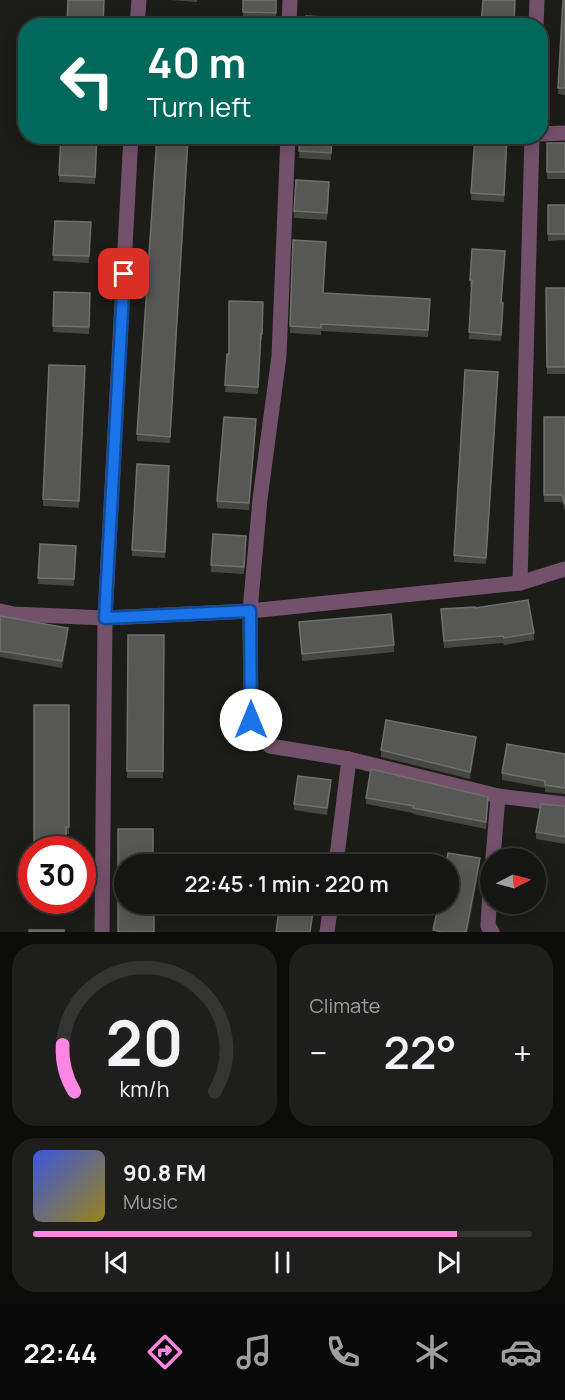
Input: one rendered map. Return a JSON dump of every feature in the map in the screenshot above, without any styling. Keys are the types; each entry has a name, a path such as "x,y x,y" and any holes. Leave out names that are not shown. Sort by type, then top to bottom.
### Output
{"street":[{"path":"138,18 139,0"},
{"path":"289,18 290,0"},
{"path":"536,18 537,0"},
{"path":"548,134 565,133"},
{"path":"102,932 105,618 131,144"},
{"path":"288,144 279,356 260,499 250,611 251,720 256,734 270,746 349,759 498,796 565,804"},
{"path":"520,583 532,144"},
{"path":"0,611 14,614 105,618 250,611 520,583 565,569"},
{"path":"337,854 349,759"},
{"path":"494,848 498,796"},
{"path":"327,932 329,914"},
{"path":"489,914 488,926 492,932"}],"building":[{"path":"68,0 104,0 103,18 67,18"},
{"path":"243,0 276,0 276,13 243,12"},
{"path":"483,0 515,0 514,18 482,18"},
{"path":"563,0 565,0 565,88 558,88"},
{"path":"306,16 339,18 306,18"},
{"path":"565,143 565,172 547,172 547,144"},
{"path":"61,144 97,144 95,177 59,175"},
{"path":"156,144 188,144 170,437 137,434"},
{"path":"299,144 332,144 331,153 299,151"},
{"path":"474,144 507,144 504,195 471,193"},
{"path":"296,180 329,182 327,213 294,211"},
{"path":"548,205 565,205 565,234 548,234"},
{"path":"55,221 91,222 89,256 53,255"},
{"path":"293,240 326,242 323,293 430,299 428,330 321,324 321,328 290,326"},
{"path":"472,249 505,251 501,335 469,332"},
{"path":"546,288 565,288 565,367 547,367"},
{"path":"54,292 90,293 89,327 53,326"},
{"path":"229,301 263,302 258,387 225,385 227,354 229,354"},
{"path":"49,365 85,366 79,501 43,499"},
{"path":"465,370 498,372 486,558 454,555"},
{"path":"224,417 256,419 249,503 217,501"},
{"path":"544,417 565,417 565,504 562,495 544,495"},
{"path":"137,464 169,466 165,552 132,550"},
{"path":"213,534 246,536 244,567 211,565"},
{"path":"40,544 76,546 74,579 38,578"},
{"path":"528,600 534,633 504,638 503,636 444,641 441,609 475,608"},
{"path":"391,614 394,645 302,654 299,622"},
{"path":"0,616 68,628 62,661 0,651"},
{"path":"128,635 164,635 163,771 127,771"},
{"path":"34,705 69,705 69,827 66,827 66,836 34,836"},
{"path":"386,720 476,737 470,772 381,750"},
{"path":"507,744 565,754 565,788 545,785 545,781 502,773"},
{"path":"371,769 488,797 486,822 366,798"},
{"path":"298,776 331,780 327,808 294,804"},
{"path":"541,804 565,806 565,837 536,832"},
{"path":"118,829 153,829 153,854 118,854"},
{"path":"459,855 480,858 466,932 433,930 437,914 459,914"},
{"path":"118,914 154,914 154,932 118,932"},
{"path":"278,914 312,914 310,932 276,932"},
{"path":"29,930 64,930 64,932 29,932"}],"route":[{"path":"124,274 105,618 250,611 251,720"}]}
